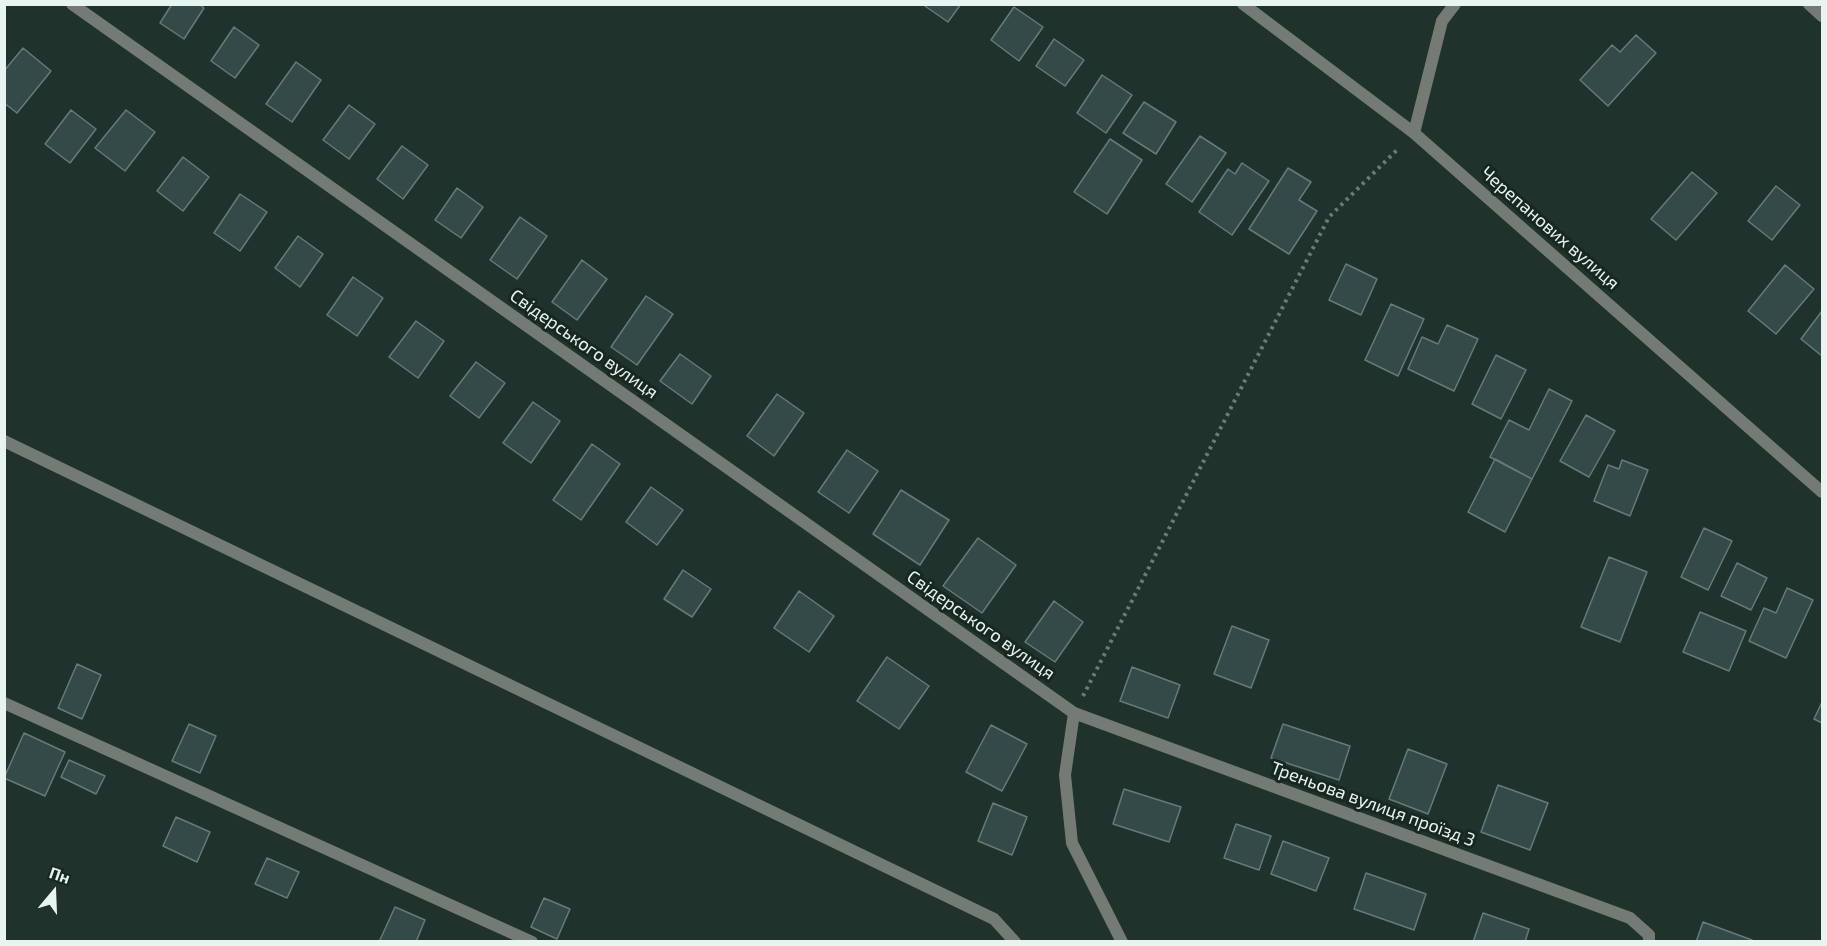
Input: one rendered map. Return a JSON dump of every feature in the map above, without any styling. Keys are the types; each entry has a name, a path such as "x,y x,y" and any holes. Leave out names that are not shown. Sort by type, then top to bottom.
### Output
{"street":[{"name":"Свiдерського вулиця","path":"72,4 1074,713"},
{"name":"Черепанових вулиця","path":"1243,4 1414,133 1822,492"},
{"path":"1414,133 1442,21 1455,4"},
{"path":"1809,4 1822,16"},
{"path":"4,441 994,919 1015,942"},
{"path":"4,704 532,942"},
{"path":"1074,713 1065,775 1072,843 1122,942"},
{"name":"Треньова вулиця проїзд 3","path":"1074,713 1630,918 1648,935 1649,942"}],"path":[{"path":"1074,713 1329,217 1414,133"}],"building":[{"path":"172,4 199,4 204,8 184,39 160,23"},
{"path":"922,4 961,4 948,22"},
{"path":"1014,7 1043,27 1019,61 991,40"},
{"path":"234,27 259,45 235,78 211,61"},
{"path":"1636,35 1656,53 1608,106 1580,80 1612,45 1620,52"},
{"path":"1054,39 1084,60 1065,86 1036,66"},
{"path":"23,48 51,71 17,113 4,103 4,71"},
{"path":"296,62 321,80 292,122 266,104"},
{"path":"1102,75 1132,95 1106,133 1077,113"},
{"path":"1144,102 1176,122 1156,154 1123,133"},
{"path":"349,105 375,124 349,159 323,140"},
{"path":"71,110 96,129 70,163 45,144"},
{"path":"126,110 155,132 125,171 95,148"},
{"path":"1200,136 1226,153 1192,202 1166,184"},
{"path":"1110,139 1142,160 1107,214 1074,192"},
{"path":"402,146 428,165 403,199 377,179"},
{"path":"183,157 209,177 183,211 157,191"},
{"path":"1242,163 1269,181 1232,235 1199,212 1228,169 1235,174"},
{"path":"1288,168 1311,182 1299,200 1317,211 1289,254 1249,229"},
{"path":"1692,172 1717,193 1676,240 1651,219"},
{"path":"1776,186 1800,205 1772,240 1748,221"},
{"path":"457,188 483,207 461,238 435,220"},
{"path":"240,194 267,212 240,251 214,233"},
{"path":"520,217 547,236 517,279 490,260"},
{"path":"298,236 323,254 300,287 275,268"},
{"path":"582,260 607,279 577,320 552,302"},
{"path":"1346,264 1377,279 1361,315 1329,300"},
{"path":"1785,265 1814,289 1776,334 1748,311"},
{"path":"353,277 383,298 357,336 327,315"},
{"path":"646,296 673,314 637,365 611,347"},
{"path":"1391,304 1424,319 1398,376 1365,360"},
{"path":"1822,311 1822,356 1801,339"},
{"path":"416,321 444,341 418,378 389,357"},
{"path":"1447,325 1478,339 1454,391 1408,369 1422,337 1438,344"},
{"path":"680,354 711,376 692,404 660,381"},
{"path":"1496,355 1526,370 1501,419 1472,404"},
{"path":"476,362 505,383 479,418 450,396"},
{"path":"1549,389 1572,401 1532,479 1490,457 1509,420 1529,430"},
{"path":"777,394 804,413 774,456 747,436"},
{"path":"533,402 560,421 531,463 503,443"},
{"path":"1586,415 1615,431 1589,477 1560,461"},
{"path":"592,444 620,464 581,520 553,500"},
{"path":"847,450 878,471 849,513 818,492"},
{"path":"1495,459 1532,479 1505,532 1468,512"},
{"path":"1622,460 1648,470 1630,516 1594,501 1608,465 1619,469"},
{"path":"651,487 683,510 657,545 626,522"},
{"path":"901,490 949,520 920,565 873,534"},
{"path":"1704,528 1732,541 1708,590 1681,577"},
{"path":"978,538 1016,565 982,613 943,586"},
{"path":"1609,557 1647,572 1620,642 1581,627"},
{"path":"1737,563 1767,578 1751,610 1721,596"},
{"path":"683,570 711,589 692,617 664,599"},
{"path":"1787,588 1813,600 1786,658 1749,641 1764,608 1776,613"},
{"path":"799,591 834,616 809,652 774,628"},
{"path":"1054,601 1083,622 1055,662 1025,642"},
{"path":"1700,612 1746,631 1729,671 1683,652"},
{"path":"1232,626 1269,640 1251,688 1214,674"},
{"path":"887,657 929,686 899,729 857,701"},
{"path":"77,664 101,675 82,719 58,708"},
{"path":"1132,667 1180,685 1168,718 1120,701"},
{"path":"1822,702 1822,723 1814,719"},
{"path":"189,724 216,736 200,773 172,761"},
{"path":"1283,724 1350,746 1339,780 1271,758"},
{"path":"991,725 1027,744 1002,791 966,772"},
{"path":"24,733 65,752 45,796 4,778"},
{"path":"1408,749 1447,764 1428,814 1389,799"},
{"path":"69,760 105,776 96,794 61,777"},
{"path":"1498,785 1548,803 1530,850 1481,832"},
{"path":"1124,789 1181,807 1169,842 1113,824"},
{"path":"993,803 1027,817 1012,855 978,841"},
{"path":"176,817 210,832 197,862 163,846"},
{"path":"1236,824 1271,836 1259,870 1224,858"},
{"path":"1283,841 1329,858 1316,891 1271,874"},
{"path":"267,858 299,872 287,898 255,884"},
{"path":"1366,873 1426,894 1414,930 1354,909"},
{"path":"544,898 570,909 557,939 531,927"},
{"path":"395,907 425,920 416,942 379,942"},
{"path":"1483,913 1529,929 1525,942 1473,942"},
{"path":"1703,922 1752,940 1751,942 1696,942"}]}
